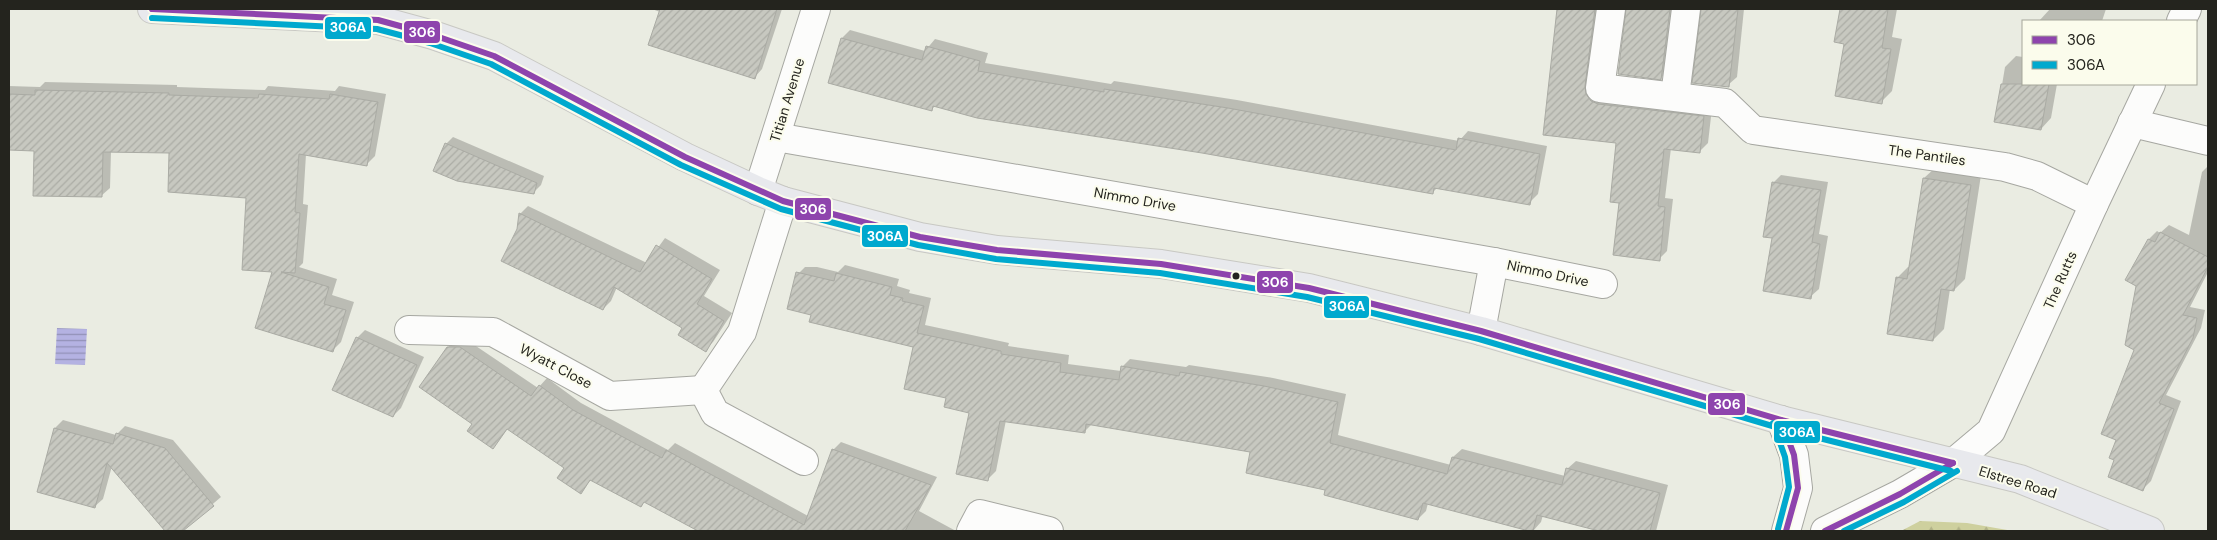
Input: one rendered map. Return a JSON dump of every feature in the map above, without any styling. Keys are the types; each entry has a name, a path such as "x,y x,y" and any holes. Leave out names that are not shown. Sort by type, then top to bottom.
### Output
{"main road":[{"name":"Elstree Road","path":"152,9 378,20 434,35 494,56 685,157 758,191 783,200 920,237 997,250 1161,264 1309,288 1481,330 1781,420 2020,479 2150,531"}],"street":[{"name":"Titian Avenue","path":"758,191 816,9"},
{"path":"1611,9 1600,88 1675,96 1686,9"},
{"name":"The Rutts","path":"1825,531 1900,494 1953,463 1991,431 2151,85"},
{"name":"The Pantiles","path":"1675,96 1725,103 1753,130 2005,167 2037,176 2094,204"},
{"path":"2132,123 2208,141"},
{"name":"Nimmo Drive","path":"776,136 1494,262 1602,284"},
{"path":"783,200 742,332 703,390 715,413 804,461"},
{"name":"Nimmo Drive","path":"1481,330 1494,262"},
{"name":"Wyatt Close","path":"409,330 493,332 610,396 703,390"},
{"path":"1781,420 1794,455 1798,488 1786,531"},
{"path":"976,523 1049,531"}],"green space":[{"path":"1920,521 1967,523 2013,531 1901,531"}],"water":[{"path":"57,328 87,329 85,365 55,364"}],"building":[{"path":"660,9 777,9 755,79 648,45"},
{"path":"1557,9 1595,9 1585,86 1586,94 1591,101 1598,104 1704,116 1700,153 1664,149 1658,206 1665,207 1660,261 1613,255 1619,203 1610,202 1616,143 1543,135"},
{"path":"1626,9 1670,9 1661,80 1618,74"},
{"path":"1701,9 1738,9 1729,87 1692,83"},
{"path":"1840,9 1888,9 1882,48 1891,49 1882,104 1835,96 1844,44 1834,42"},
{"path":"841,38 922,60 926,46 980,61 978,71 1104,92 1104,89 1228,108 1456,150 1458,138 1540,154 1530,205 1434,188 1433,194 1202,153 977,118 933,106 932,111 828,83"},
{"path":"2001,84 2049,85 2041,130 1994,122"},
{"path":"35,90 169,93 169,95 258,98 259,94 329,99 330,94 378,102 367,166 299,154 295,212 300,213 295,273 281,272 329,287 324,304 346,310 333,352 255,328 272,272 242,270 246,198 168,192 169,153 103,152 102,197 33,196 34,151 9,150 9,94 35,95"},
{"path":"445,143 537,183 534,194 457,181 433,171"},
{"path":"1923,178 1971,185 1954,291 1941,289 1933,341 1887,334 1896,277 1907,279"},
{"path":"1772,182 1821,190 1812,242 1820,244 1811,299 1763,291 1772,238 1763,237"},
{"path":"519,213 640,272 656,245 712,279 697,304 724,321 706,352 678,335 682,328 614,287 603,310 501,261 517,229"},
{"path":"2160,232 2208,257 2208,267 2183,315 2197,318 2193,338 2159,403 2174,409 2143,491 2108,477 2114,460 2109,458 2116,440 2101,434 2134,350 2125,345 2136,286 2125,280 2148,239 2155,242"},
{"path":"796,272 834,281 836,273 892,287 890,295 903,298 902,301 924,306 917,333 1001,351 1001,354 1061,363 1060,372 1119,380 1121,366 1179,376 1180,372 1264,386 1338,402 1330,443 1447,474 1452,457 1562,485 1566,468 1660,493 1650,531 1599,531 1537,515 1533,531 1529,531 1423,503 1418,520 1324,495 1325,490 1246,473 1250,452 1086,424 1085,433 1000,421 988,481 956,474 969,413 944,407 946,398 904,389 913,347 809,322 811,315 787,309"},
{"path":"356,337 417,365 393,417 332,390"},
{"path":"447,347 460,347 531,396 539,385 573,410 662,458 666,450 804,525 832,449 931,485 905,531 698,531 644,502 641,507 590,480 581,494 557,478 564,468 507,429 493,449 467,431 472,424 419,387"},
{"path":"54,428 113,444 116,433 165,448 214,506 183,531 165,531 107,463 95,508 37,492"}],"transit line":[{"name":"306","path":"152,9 378,20 433,35 494,56 685,157 783,201 920,237 997,250 1161,264 1309,288 1481,331 1781,420 1953,463"},
{"name":"306A","path":"152,18 377,29 430,43 491,64 681,165 781,209 918,245 996,259 1160,273 1307,297 1479,339 1779,428 1951,471"},
{"name":"306","path":"1781,420 1794,455 1798,488 1786,531"},
{"name":"306A","path":"1773,423 1785,457 1789,487 1778,529"},
{"name":"306","path":"1825,531 1900,494 1953,463"},
{"name":"306A","path":"1844,531 1904,502 1957,471"}]}
